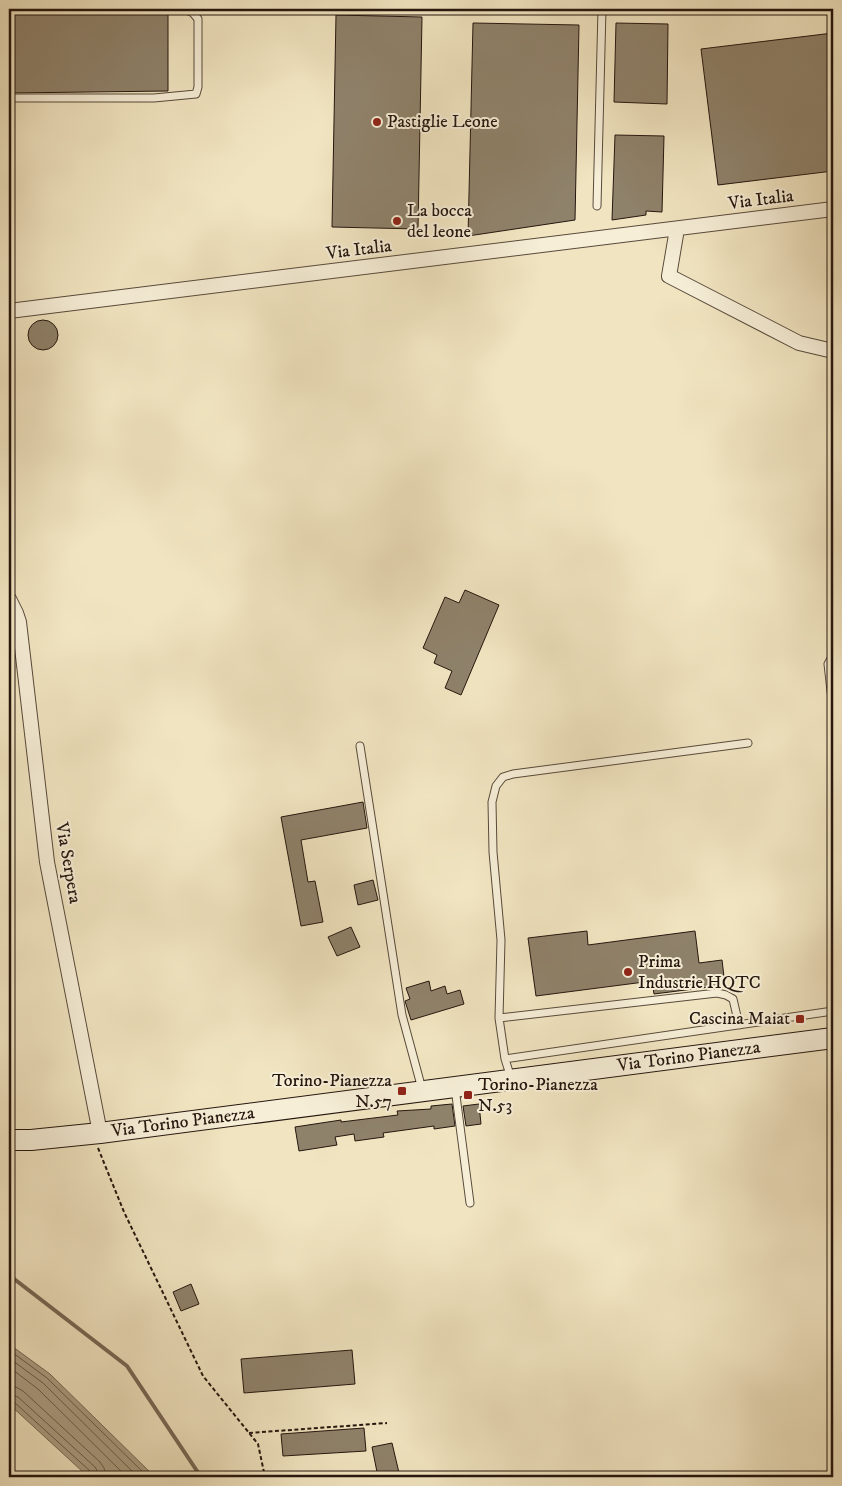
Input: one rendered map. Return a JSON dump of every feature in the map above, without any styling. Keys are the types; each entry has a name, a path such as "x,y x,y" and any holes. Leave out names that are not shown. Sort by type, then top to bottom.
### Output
{"main road":[{"name":"Via Torino Pianezza","path":"9,1140 31,1140 96,1134 833,1038"}],"street":[{"name":"Via Italia","path":"9,312 833,209"},
{"path":"677,229 669,276 799,343 833,351"},
{"name":"Via Serpera","path":"9,599 19,622 48,862 96,1134"}],"lane":[{"path":"9,98 154,98 196,94 198,87 198,19 193,13 184,9"},
{"path":"597,206 602,9"},
{"path":"833,656 828,664 833,709"},
{"path":"512,1080 505,1059 500,1018 501,940 493,852 492,802 496,786 503,777 513,774 748,743"},
{"path":"360,746 402,1015 423,1092"},
{"path":"500,1018 717,993 726,995 733,1000 739,1025"},
{"path":"505,1059 833,1011"},
{"path":"455,1087 470,1203"}],"path":[{"path":"96,1134 124,1212 203,1376 258,1444 265,1477"},
{"path":"249,1433 387,1423"}],"water":[{"path":"9,1344 50,1374 155,1477 89,1477 83,1472 9,1404"}],"building":[{"path":"9,9 29,9 29,14 168,13 168,91 9,93"},
{"name":"Pastiglie Leone","path":"336,15 422,17 418,229 332,227"},
{"path":"473,23 579,25 575,220 468,236"},
{"path":"616,23 668,24 667,104 614,102"},
{"path":"833,33 833,171 718,185 701,49"},
{"path":"615,135 664,136 662,212 646,211 646,215 612,220"},
{"path":"43,320 54,324 58,335 54,346 43,350 32,346 28,335 32,324"},
{"path":"465,590 499,605 461,695 445,688 452,671 434,663 437,655 423,648 445,597 459,603"},
{"path":"363,802 367,828 301,840 308,882 315,881 323,922 301,926 281,817"},
{"path":"373,880 378,900 358,905 354,885"},
{"path":"351,927 360,947 337,956 328,937"},
{"name":"Prima Industrie HQTC","path":"587,931 588,945 695,931 699,963 722,960 725,985 654,994 652,981 536,996 528,938"},
{"path":"429,981 431,991 445,986 447,994 460,990 464,1004 411,1020 405,1001 410,999 406,988"},
{"path":"452,1104 455,1126 434,1129 434,1126 383,1133 384,1137 355,1141 354,1134 335,1137 337,1145 299,1151 295,1127 341,1120 341,1122 398,1115 397,1111 431,1109 431,1106"},
{"path":"479,1104 481,1124 466,1126 463,1106"},
{"path":"191,1284 199,1304 181,1311 173,1292"},
{"path":"352,1350 355,1384 244,1393 241,1359"},
{"path":"364,1428 366,1451 283,1456 281,1434"},
{"path":"392,1443 400,1477 378,1477 372,1447"}],"waterway":[{"path":"9,1275 127,1366 201,1477"}],"place":[{"name":"Pastiglie Leone","path":"377,122"},
{"name":"La bocca del leone","path":"397,221"},
{"name":"Prima Industrie HQTC","path":"628,972"},
{"name":"Cascina Maiat","path":"800,1019"},
{"name":"Torino-Pianezza N.57","path":"402,1091"},
{"name":"Torino-Pianezza N.53","path":"468,1095"}]}
